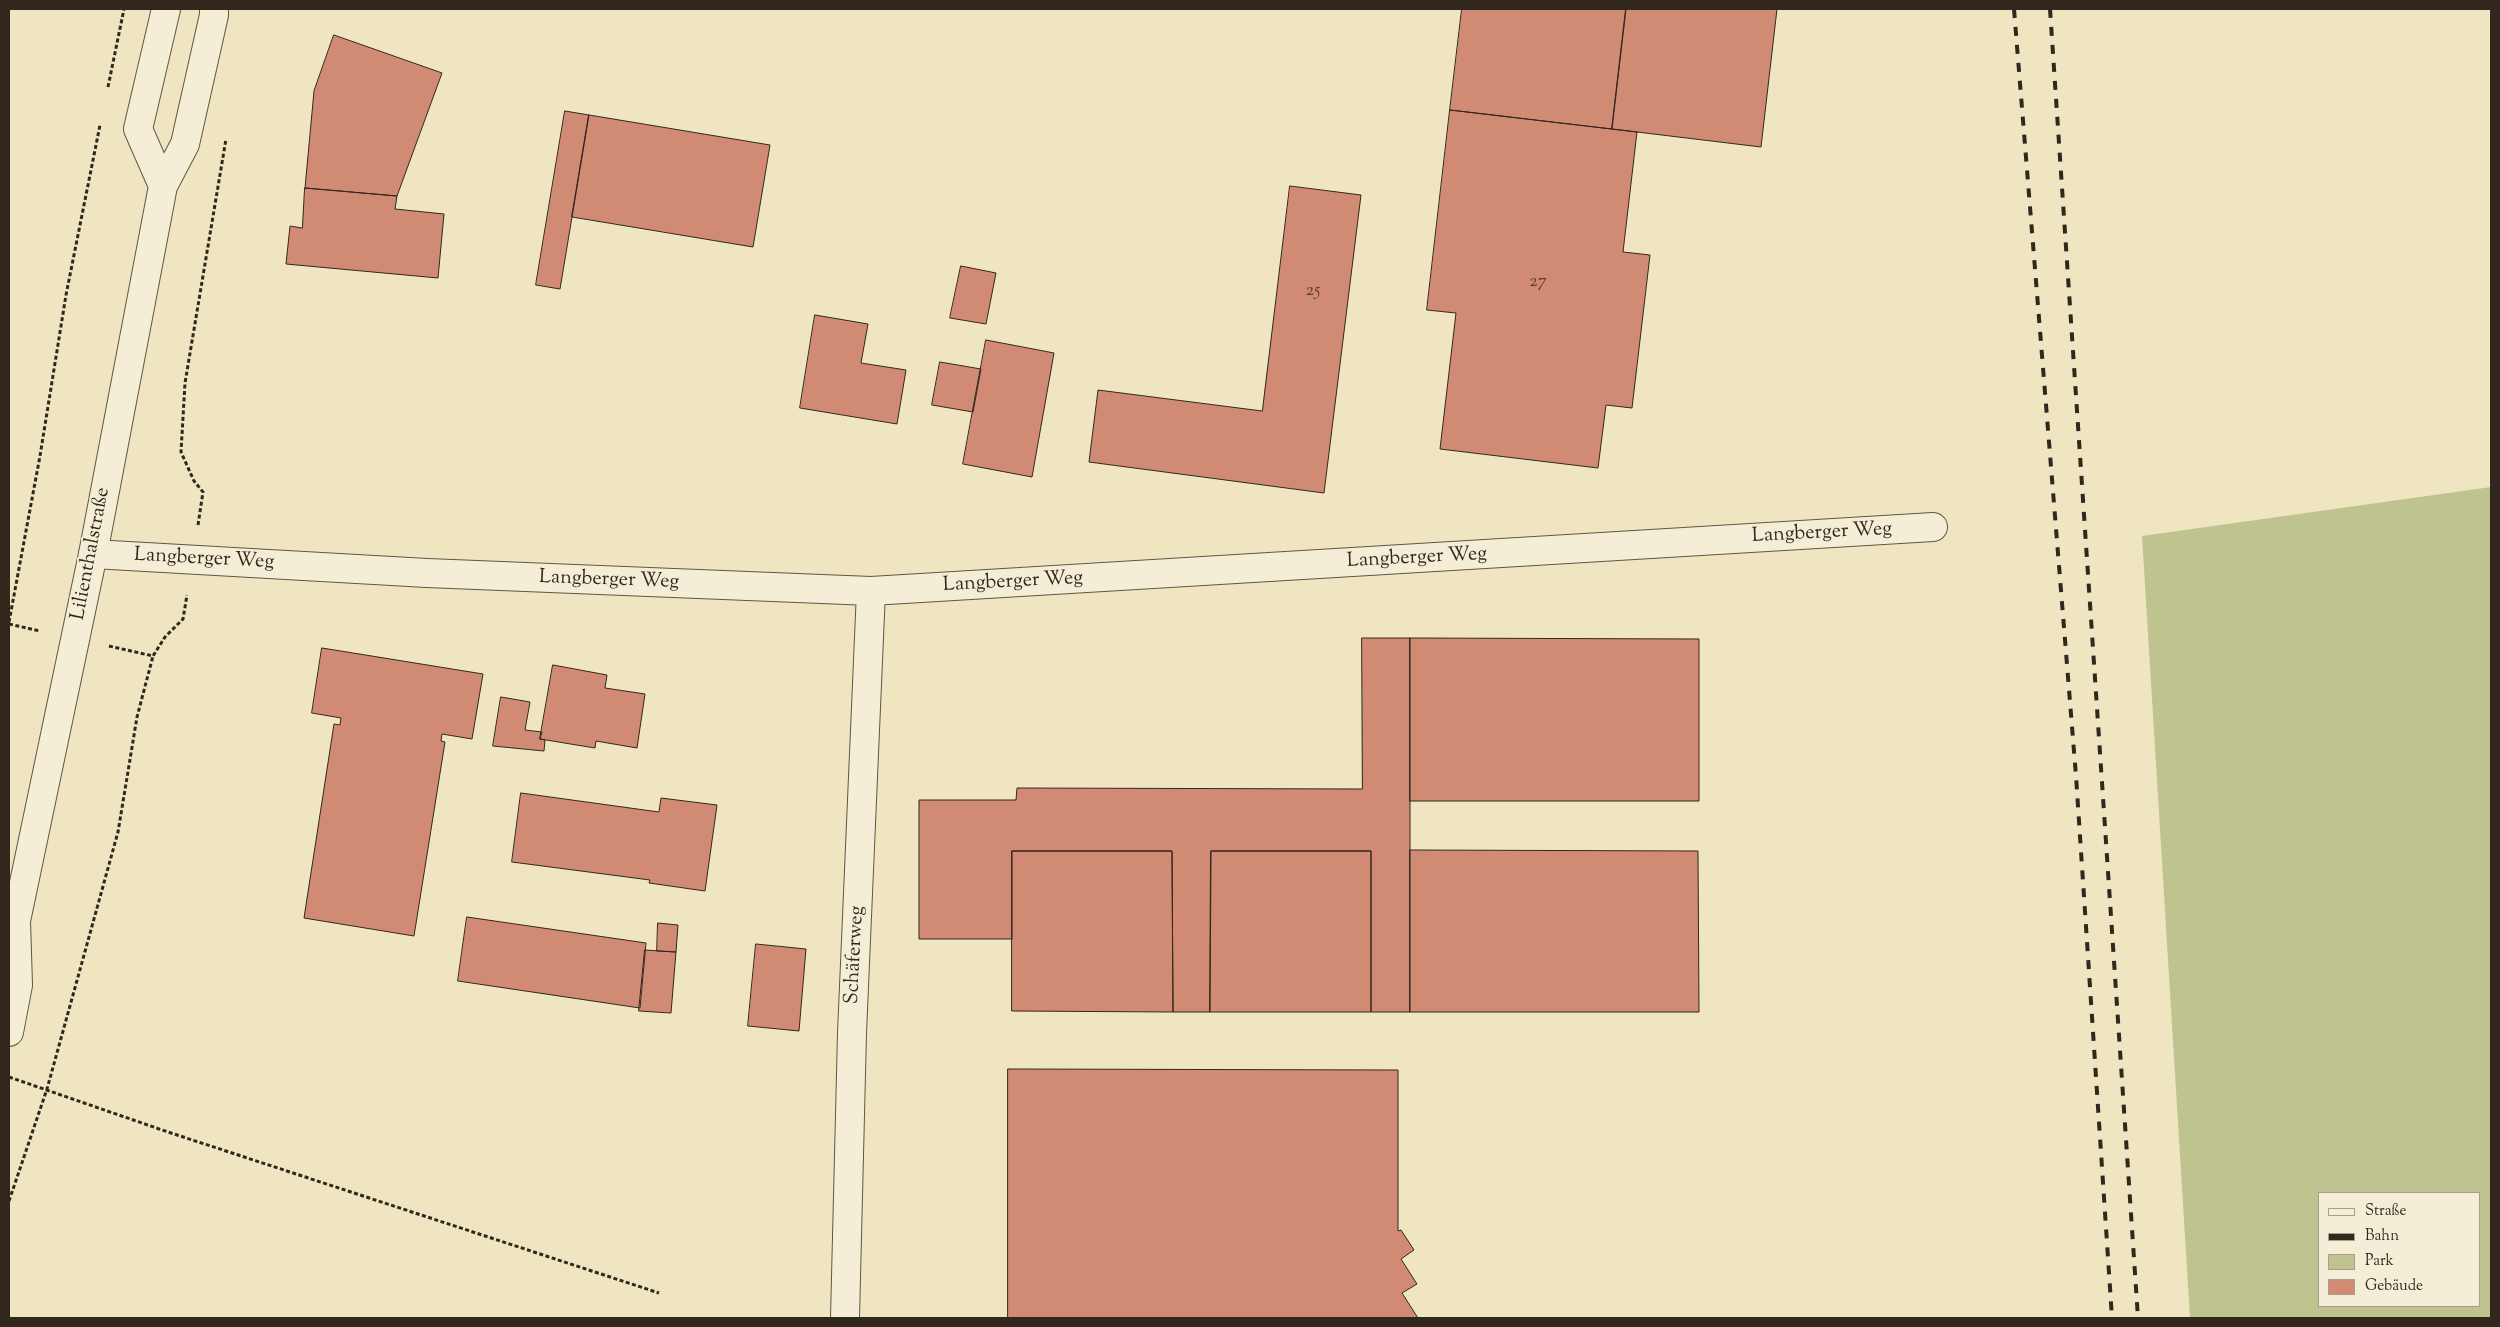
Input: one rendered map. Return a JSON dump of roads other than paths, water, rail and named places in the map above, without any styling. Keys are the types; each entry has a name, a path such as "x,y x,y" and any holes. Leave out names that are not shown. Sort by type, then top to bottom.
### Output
{"street":[{"path":"163,186 138,129 166,9"},
{"name":"Lilienthalstraße","path":"9,1032 18,985 12,927 93,554 163,186 185,144 214,9"},
{"name":"Langberger Weg","path":"93,554 427,574 871,591 1933,528"},
{"name":"Schäferweg","path":"845,1318 852,1033 871,591"}],"railway":[{"path":"2014,9 2076,776 2112,1318"},
{"path":"2050,9 2138,1318"}]}
